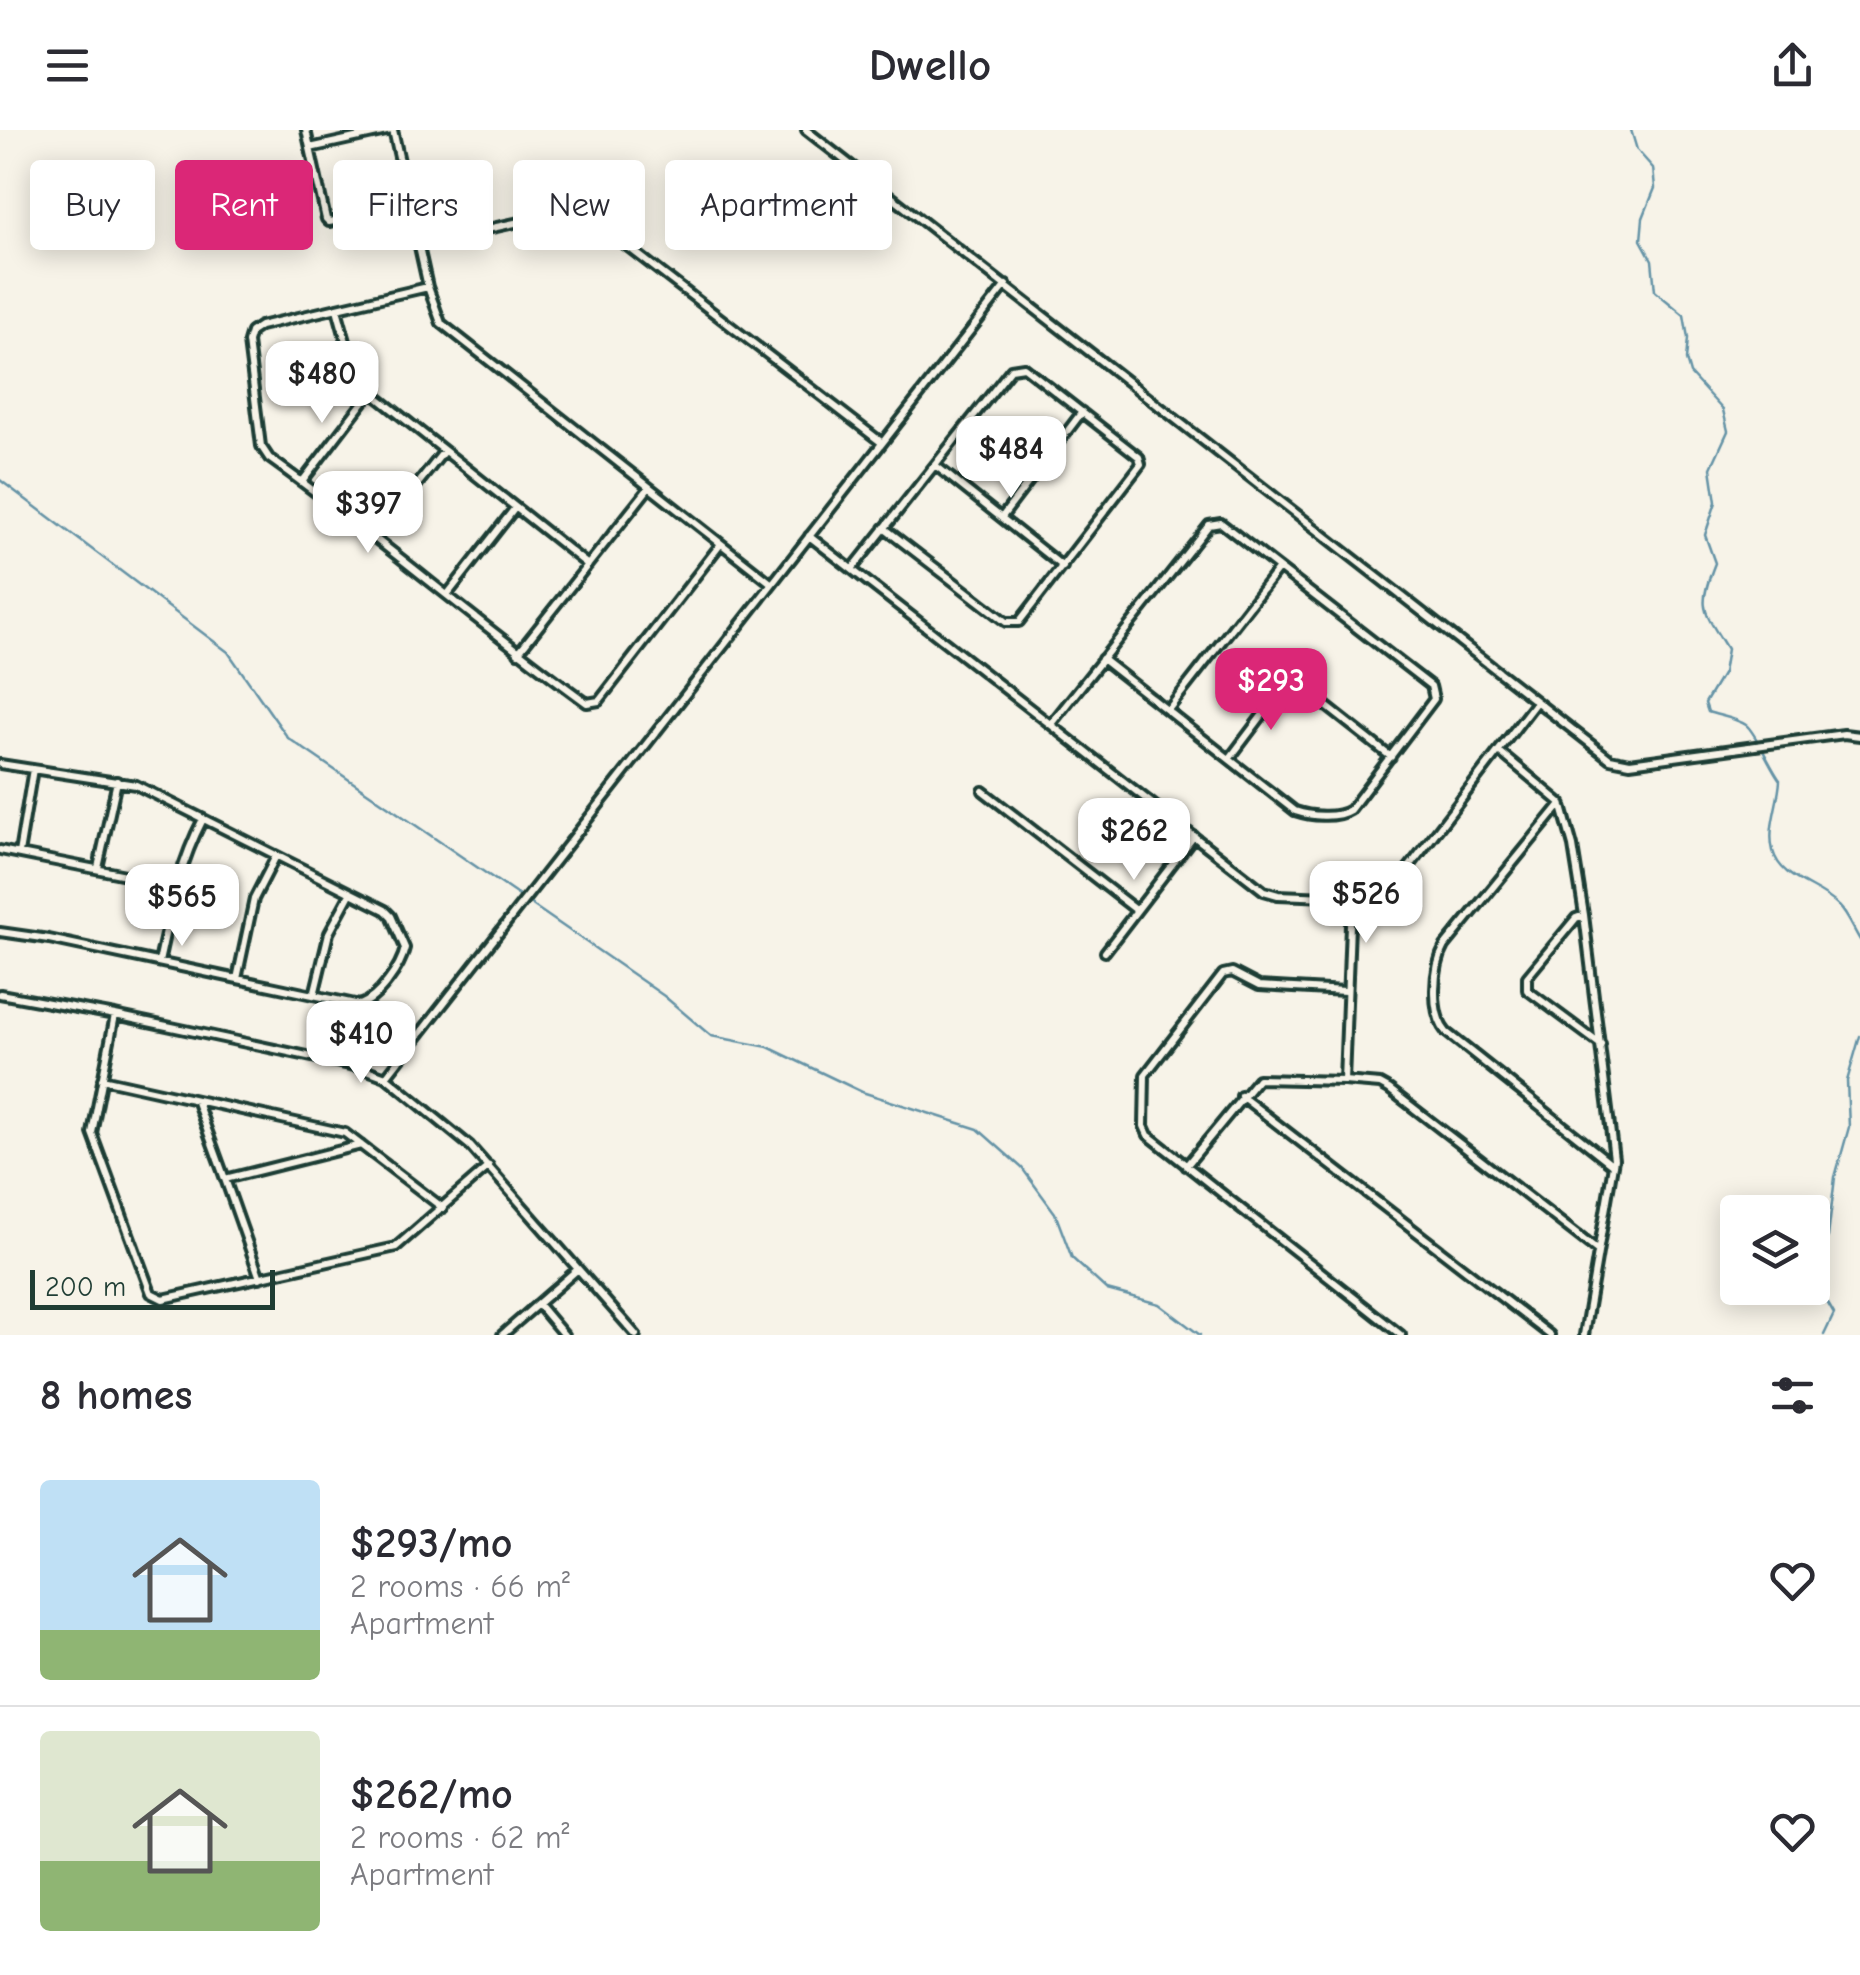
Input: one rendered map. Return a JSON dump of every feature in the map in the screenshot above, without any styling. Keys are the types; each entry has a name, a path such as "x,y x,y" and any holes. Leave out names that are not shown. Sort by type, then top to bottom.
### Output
{"street":[{"path":"306,130 326,219 333,221"},
{"path":"310,148 392,130 399,160"},
{"path":"806,130 1602,754 1623,763 1844,734 1860,736"},
{"path":"493,228 578,209 880,442"},
{"path":"421,250 436,316 451,334 770,584"},
{"path":"386,1077 1006,285"},
{"path":"428,287 260,326 248,336 263,452 518,653 587,702 599,701 720,546"},
{"path":"337,309 352,373 370,393 588,565"},
{"path":"853,568 884,528 1016,366 1024,367 1082,412 1139,457 1141,464 1019,622 1013,624 884,528"},
{"path":"302,482 370,393"},
{"path":"1002,517 1082,412"},
{"path":"375,538 444,451"},
{"path":"935,465 1063,566"},
{"path":"518,653 648,490"},
{"path":"447,595 515,508"},
{"path":"1050,724 1213,522 1221,522 1434,692 1431,706 1350,810 1342,815 1304,814 1102,660"},
{"path":"808,536 1270,894 1378,900 1387,896 1536,702"},
{"path":"1168,710 1279,568"},
{"path":"1230,758 1282,689 1291,684 1301,686 1392,757"},
{"path":"1500,752 1562,803 1584,914 1614,1166 1584,1335"},
{"path":"0,764 136,785 389,914 405,948 366,1004 360,1005 0,932"},
{"path":"20,853 33,768"},
{"path":"98,868 117,781"},
{"path":"984,791 1136,910"},
{"path":"1562,803 1445,946 1439,956 1436,1012 1446,1032 1614,1166"},
{"path":"160,962 187,848 203,819"},
{"path":"1105,952 1194,836"},
{"path":"0,850 176,885"},
{"path":"237,979 254,899 276,856"},
{"path":"314,995 328,933 350,894"},
{"path":"1344,1082 1351,898"},
{"path":"1584,914 1576,918 1525,984 1527,990 1601,1046"},
{"path":"1345,991 1258,986 1232,972 1223,974 1149,1068 1144,1082 1146,1130 1401,1335"},
{"path":"0,994 115,1014 359,1067 386,1077 489,1166 636,1335"},
{"path":"115,1014 92,1132 151,1292 163,1299 396,1247 489,1166"},
{"path":"102,1079 332,1128 362,1145 442,1208"},
{"path":"1186,1166 1258,1079 1380,1084 1598,1251"},
{"path":"1242,1096 1550,1335"},
{"path":"197,1101 260,1278"},
{"path":"225,1179 362,1145"},
{"path":"502,1335 578,1269"},
{"path":"538,1304 564,1335"}],"waterway":[{"path":"1631,130 1637,150 1653,168 1655,188 1643,218 1641,240 1652,260 1655,291 1684,315 1690,374 1723,410 1728,431 1711,468 1716,502 1705,535 1715,563 1705,608 1727,649 1723,673 1705,703 1708,712 1750,729 1780,780 1771,833 1777,861 1792,876 1839,906 1860,940"},
{"path":"0,480 228,652 288,738 522,898"},
{"path":"528,902 664,996 711,1036 768,1047 862,1092 978,1129 1022,1168 1055,1213 1072,1258 1107,1290 1159,1304 1200,1335"},
{"path":"1830,1220 1835,1177 1849,1127 1847,1081 1860,1036"},
{"path":"1824,1335 1834,1314 1829,1305"}]}
